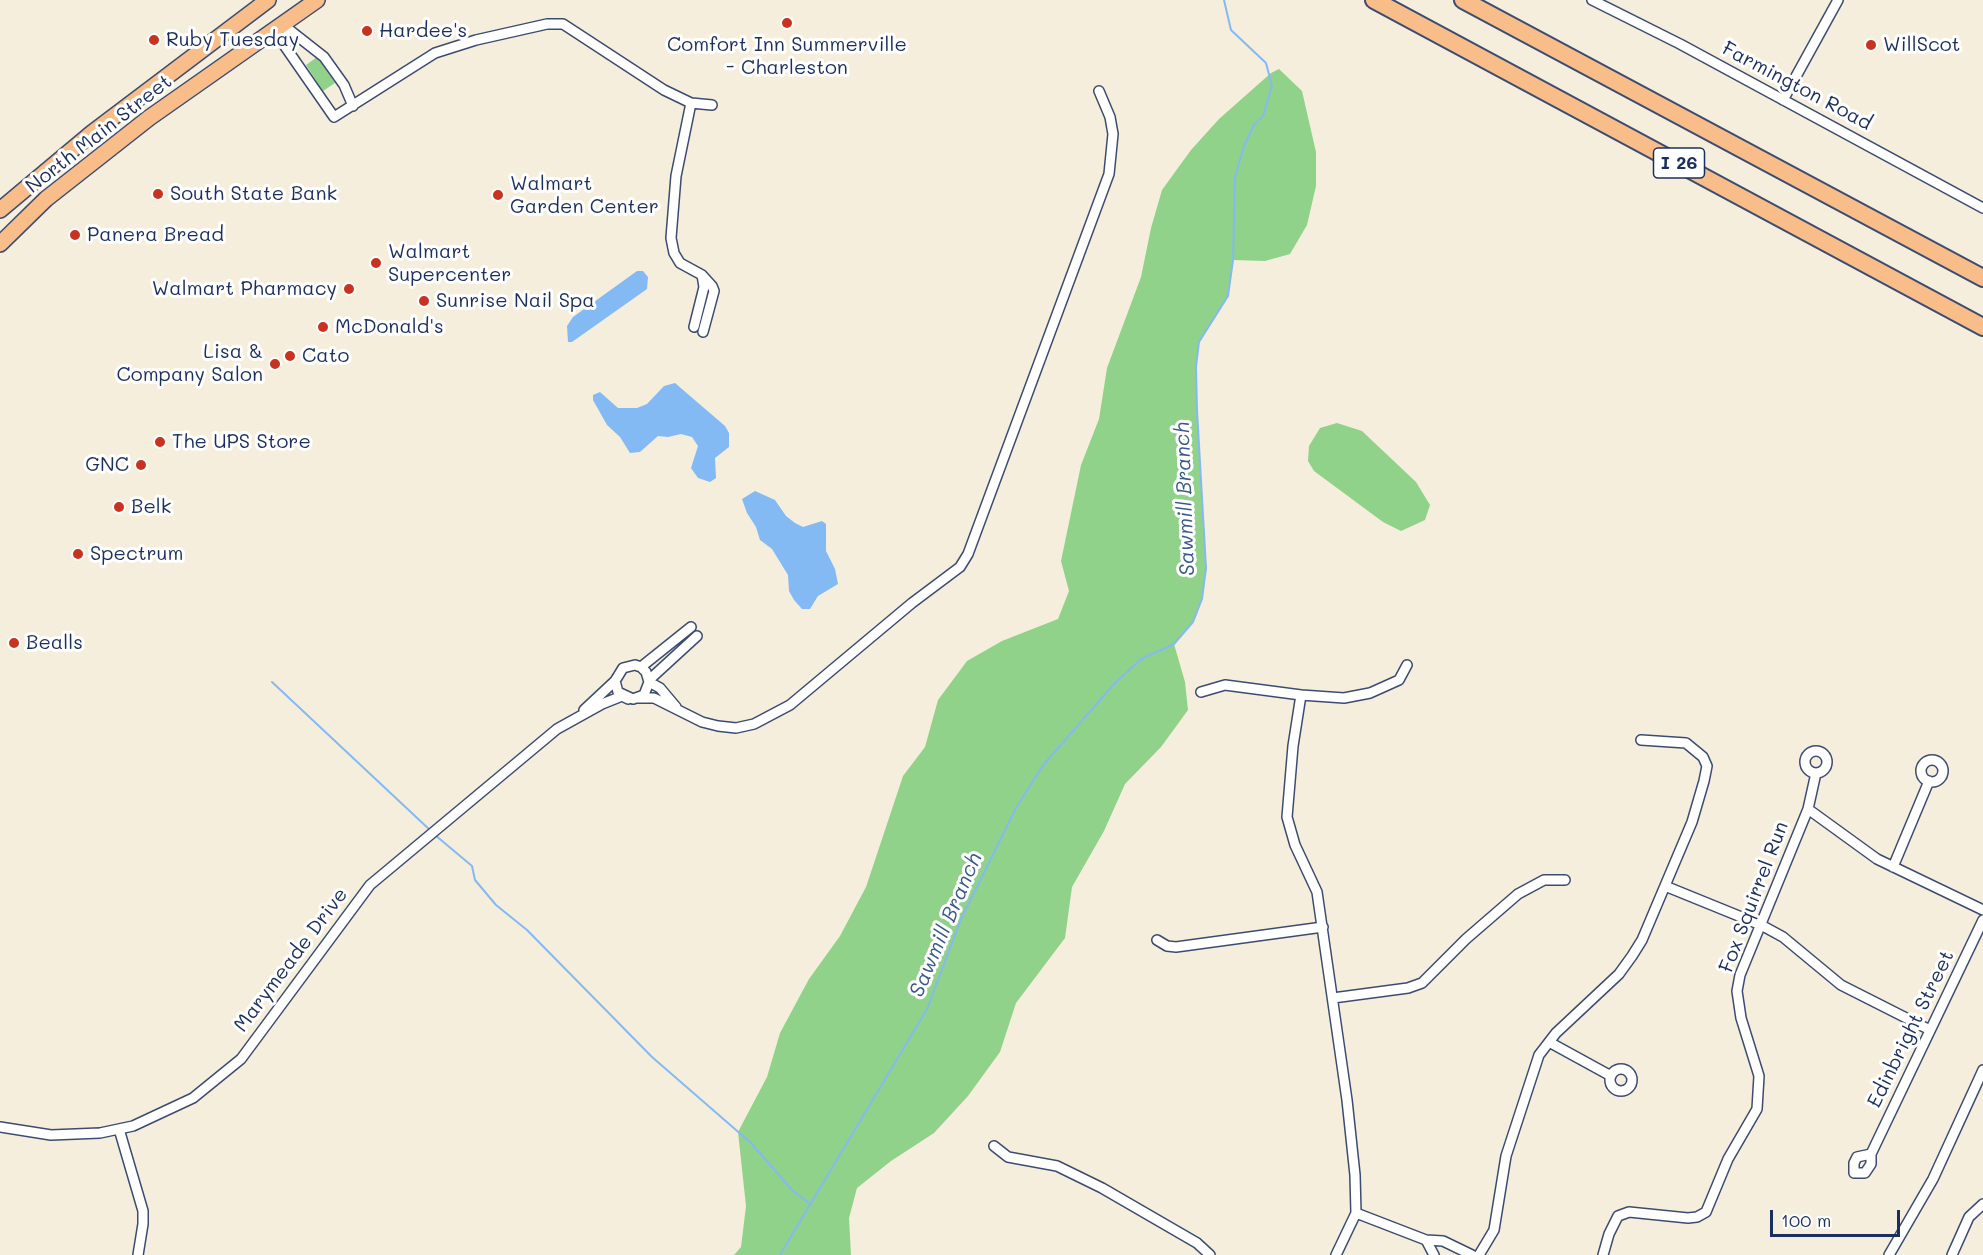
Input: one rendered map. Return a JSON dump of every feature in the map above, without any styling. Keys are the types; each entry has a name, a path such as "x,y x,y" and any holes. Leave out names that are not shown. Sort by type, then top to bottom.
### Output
{"highway":[{"name":"I 26","path":"1374,0 1983,327"},
{"name":"I 26","path":"1463,0 1983,278"}],"main road":[{"name":"North Main Street","path":"0,244 46,200 149,118 317,0"},
{"name":"North Main Street","path":"0,210 85,138 267,1"},
{"path":"267,1 282,24"}],"street":[{"name":"Farmington Road","path":"1592,0 1680,44 1983,208"},
{"path":"1783,100 1838,0"},
{"path":"282,24 324,57 344,85 353,106"},
{"path":"282,24 284,45 334,117 435,53 476,40 547,24 564,24 664,90 691,103 712,105"},
{"path":"691,627 640,667 628,665 623,668 615,681 618,692 633,698 654,698 702,722 736,728 771,717 790,705 912,603 960,567 968,554 1109,174 1113,134 1110,117 1099,91"},
{"path":"691,103 677,166 670,238 674,253 680,263 702,275 714,291 699,330"},
{"path":"633,698 644,695 649,681 697,636"},
{"path":"1201,692 1224,685 1344,698 1370,693 1399,680 1407,665"},
{"path":"640,667 649,681 660,688 673,704 684,712"},
{"name":"Marymeade Drive","path":"575,719 615,681"},
{"path":"1301,695 1287,800 1287,818 1295,845 1314,882 1323,927 1347,1100 1356,1213 1336,1255"},
{"name":"Marymeade Drive","path":"0,1127 71,1135 119,1129 170,1111 219,1079 241,1059 370,885 537,744 575,719 622,696 633,698"},
{"path":"1479,1255 1494,1230 1506,1156 1539,1055 1570,1018 1619,974 1642,940 1692,822 1707,766 1696,748 1686,743 1641,740"},
{"name":"Fox Squirrel Run","path":"1604,1255 1618,1216 1629,1212 1688,1218 1697,1217 1706,1212 1728,1159 1757,1109 1759,1076 1741,1018 1737,991 1740,975 1808,808 1816,773"},
{"path":"1893,867 1929,781"},
{"path":"1808,808 1877,859 1983,910"},
{"path":"1333,998 1408,988 1422,983 1466,939 1518,894 1544,880 1565,880"},
{"path":"1665,886 1761,925 1783,937 1841,985 1930,1030"},
{"name":"Edinbright Street","path":"1871,1154 1983,920"},
{"path":"1157,939 1167,946 1176,947 1323,927"},
{"path":"1549,1042 1611,1076"},
{"path":"1889,1255 1933,1179 1983,1070"},
{"path":"119,1129 142,1211 143,1224 138,1255"},
{"path":"994,1146 1008,1157 1057,1166 1102,1188 1197,1243 1210,1255"},
{"path":"1952,1255 1969,1217 1983,1204"},
{"path":"1356,1213 1426,1240 1443,1241 1472,1255"},
{"path":"1426,1240 1434,1255"}],"green space":[{"path":"317,57 335,83 323,91 306,65"},
{"path":"1279,69 1302,91 1316,152 1316,186 1307,225 1290,254 1265,261 1233,260 1228,296 1199,342 1196,367 1197,410 1206,568 1202,599 1193,622 1174,644 1185,682 1188,710 1161,747 1125,784 1104,831 1072,887 1065,938 1016,1003 1000,1052 968,1096 934,1133 891,1161 857,1188 849,1218 851,1255 734,1255 741,1247 746,1206 738,1132 767,1077 780,1033 809,979 840,936 866,887 903,776 925,747 938,700 967,661 1002,641 1058,619 1069,591 1061,561 1081,465 1099,419 1107,368 1141,277 1162,190 1191,150 1219,119 1271,73"},
{"path":"1337,423 1362,431 1416,482 1430,505 1425,520 1401,531 1383,522 1314,471 1308,461 1309,446 1320,428"}],"water":[{"path":"637,271 643,271 648,277 647,289 572,342 568,342 567,326 573,317"},
{"path":"675,383 725,426 729,433 729,447 715,458 716,478 710,482 698,478 691,468 698,446 692,437 681,434 668,437 658,436 640,452 630,453 620,437 607,425 593,400 593,395 600,392 618,408 637,408 647,404 664,386"},
{"path":"755,491 775,500 786,516 803,527 822,521 826,524 826,551 835,569 838,584 818,596 810,609 802,609 794,600 789,591 788,575 772,549 760,540 756,527 747,513 742,499"}],"waterway":[{"name":"Sawmill Branch","path":"780,1255 927,1009 961,919 1016,808 1044,764 1115,683 1141,659 1174,644 1193,622 1202,599 1206,568 1197,410 1196,367 1199,342 1228,296 1233,260 1235,177 1244,146 1254,125 1263,116 1272,86 1266,63 1231,30 1224,0"},
{"path":"272,682 431,831"},
{"path":"435,835 472,866 475,880 496,905 527,930 652,1057 751,1143 792,1190 811,1205"}],"place":[{"name":"Comfort Inn Summerville - Charleston","path":"787,23"},
{"name":"Hardee's","path":"367,31"},
{"name":"Ruby Tuesday","path":"154,40"},
{"name":"WillScot","path":"1871,45"},
{"name":"South State Bank","path":"158,194"},
{"name":"Walmart Garden Center","path":"498,195"},
{"name":"Panera Bread","path":"75,235"},
{"name":"Walmart Supercenter","path":"376,263"},
{"name":"Walmart Pharmacy","path":"349,289"},
{"name":"Sunrise Nail Spa","path":"424,301"},
{"name":"McDonald's","path":"323,327"},
{"name":"Cato","path":"290,356"},
{"name":"Lisa & Company Salon","path":"275,364"},
{"name":"The UPS Store","path":"160,442"},
{"name":"GNC","path":"141,465"},
{"name":"Belk","path":"119,507"},
{"name":"Spectrum","path":"78,554"},
{"name":"Bealls","path":"14,643"}]}
